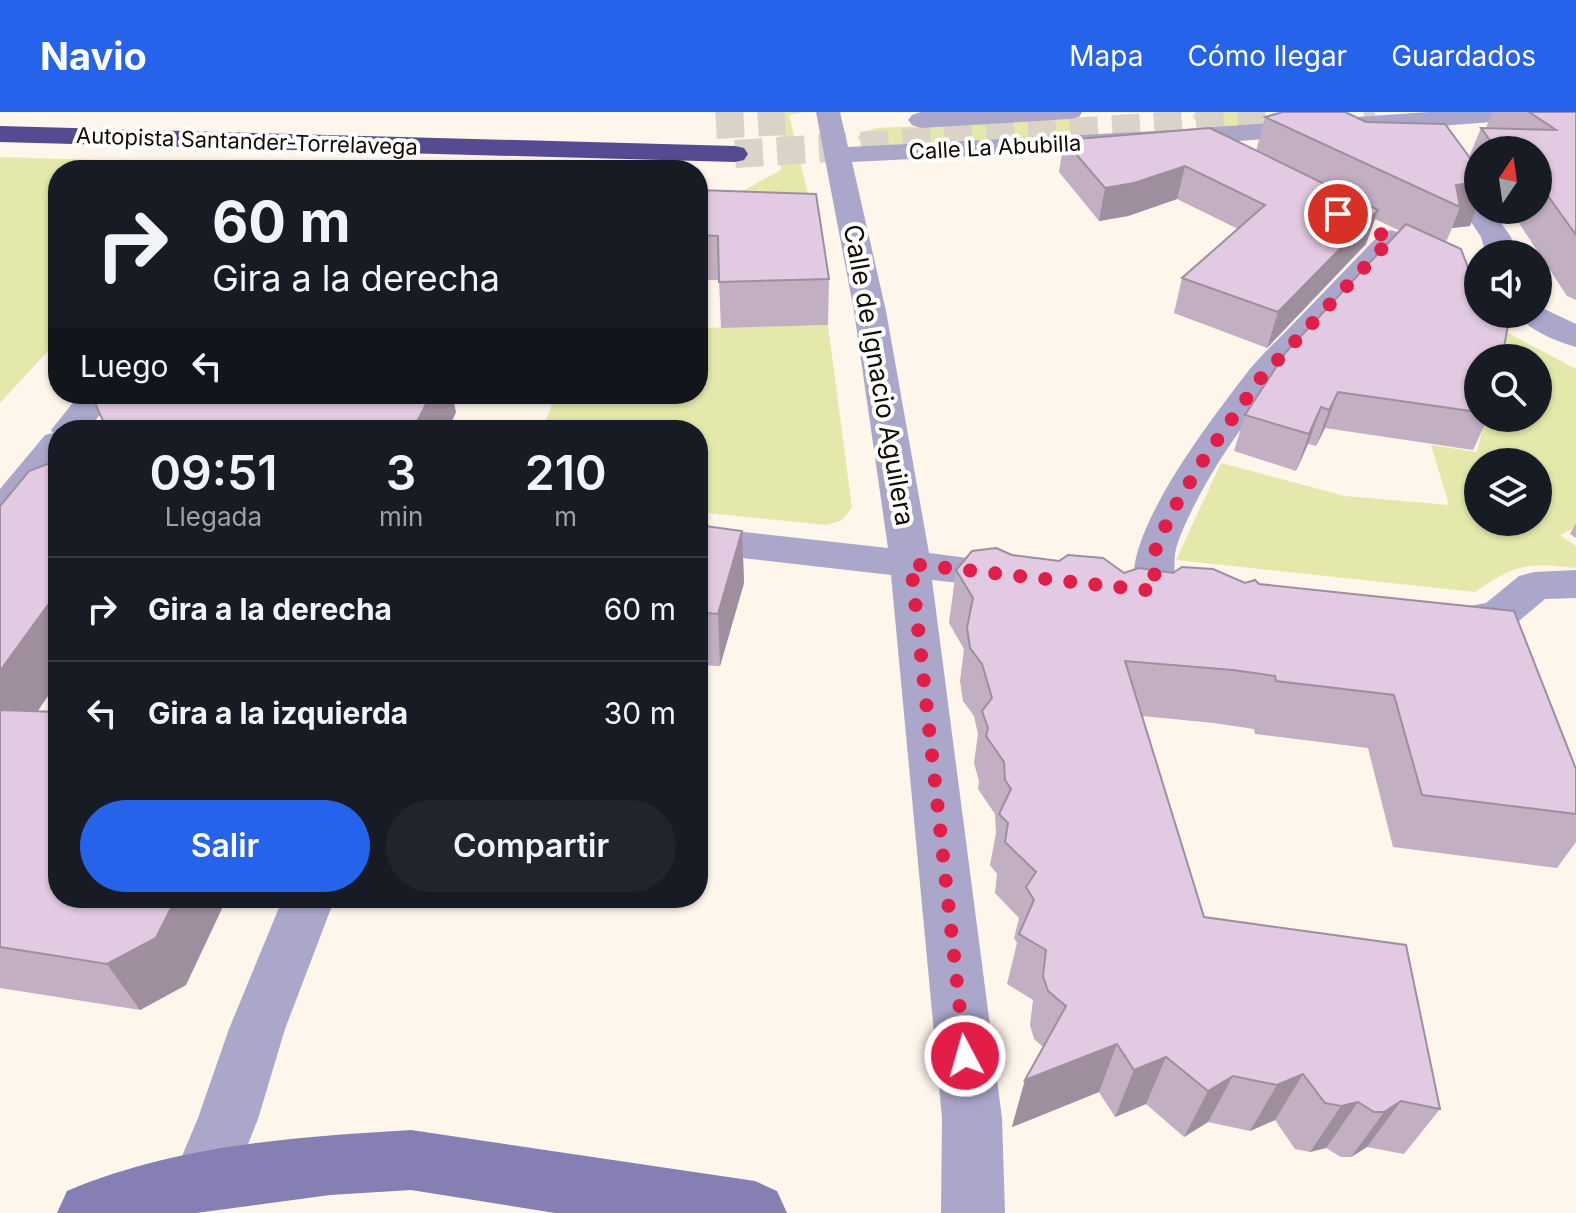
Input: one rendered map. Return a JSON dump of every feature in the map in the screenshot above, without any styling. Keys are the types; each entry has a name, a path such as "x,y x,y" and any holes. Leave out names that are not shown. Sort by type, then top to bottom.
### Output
{"highway":[{"name":"Autopista Santander-Torrelavega","path":"0,134 735,154"}],"main road":[{"path":"89,1213 203,1180 330,1165 411,1160 755,1213"}],"street":[{"name":"Calle La Abubilla","path":"895,122 1070,112"},
{"path":"1135,112 1237,163"},
{"name":"Calle La Abubilla","path":"840,129 1184,137 1410,117 1534,112"},
{"path":"1410,117 1497,240"},
{"name":"Calle de Ignacio Aguilera","path":"840,129 840,222 870,311 911,564 972,1118 973,1213"},
{"path":"1154,591 1155,551 1171,513 1204,459 1260,379 1392,241"},
{"path":"1552,324 1576,337"},
{"path":"77,420 91,404"},
{"path":"0,514 48,465"},
{"path":"708,541 1047,579"},
{"path":"1405,619 1452,624 1498,616 1534,586 1576,584"},
{"path":"203,1180 228,1119 257,1029 305,908"}],"green space":[{"path":"778,112 804,112 789,115 808,194 724,201 781,170"},
{"path":"1196,112 1239,112 1252,126 1220,128 1205,125 1192,117"},
{"path":"1069,119 1105,137 866,146 857,138 862,132 876,128"},
{"path":"0,157 95,160 48,160 48,351 0,403"},
{"path":"828,325 852,508 842,520 827,525 708,513 708,420 546,420 552,404 708,404 708,328"},
{"path":"1504,331 1529,344 1501,344"},
{"path":"1552,356 1576,369 1576,527 1560,535 1576,546 1576,568 1545,565 1522,568 1500,576 1475,592 1176,560 1221,463 1345,496 1449,505 1431,445 1464,450 1464,536 1552,536 1552,448 1478,448 1482,432 1552,432"}],"building":[{"path":"1283,112 1345,112 1366,122 1445,124 1464,150 1464,184 1456,185 1460,207 1265,117"},
{"path":"1529,112 1576,112 1576,235 1552,202 1552,136 1487,136 1481,128 1556,130"},
{"path":"1210,128 1378,210 1278,312 1182,278 1265,205 1185,166 1134,183 1105,188 1064,140"},
{"path":"708,190 816,194 829,279 719,282 718,236 708,236"},
{"path":"1406,224 1461,249 1464,257 1464,328 1507,328 1505,344 1464,344 1464,410 1338,392 1329,410 1321,407 1309,434 1245,415 1286,352"},
{"path":"95,404 426,404 418,420 103,420"},
{"path":"48,464 48,605 0,671 0,506 29,471"},
{"path":"708,526 742,531 718,614 708,613"},
{"path":"996,548 1012,555 1059,561 1068,555 1103,558 1124,573 1139,568 1173,573 1182,567 1213,569 1245,583 1255,580 1259,584 1514,611 1576,769 1576,814 1422,795 1394,695 1276,681 1275,676 1233,670 1125,661 1204,917 1406,945 1440,1109 1401,1101 1384,1112 1374,1112 1358,1102 1341,1106 1325,1103 1303,1074 1277,1085 1233,1076 1208,1091 1166,1057 1134,1070 1117,1044 1025,1080 1066,1006 1048,991 1043,976 1046,950 1019,934 1034,900 1026,887 1036,872 1005,842 1008,823 999,814 1011,789 1005,780 1004,762 986,736 988,728 982,711 992,698 982,664 970,648 967,628 973,598 956,570 972,551"},
{"path":"0,710 48,712 48,908 171,908 156,938 107,964 0,947"}],"tunnel":[{"path":"735,154 1375,112"},
{"path":"716,125 785,121"}],"route":[{"path":"965,1056 911,564 1154,591 1155,551 1171,513 1204,459 1260,379 1391,239 1338,214"}]}
